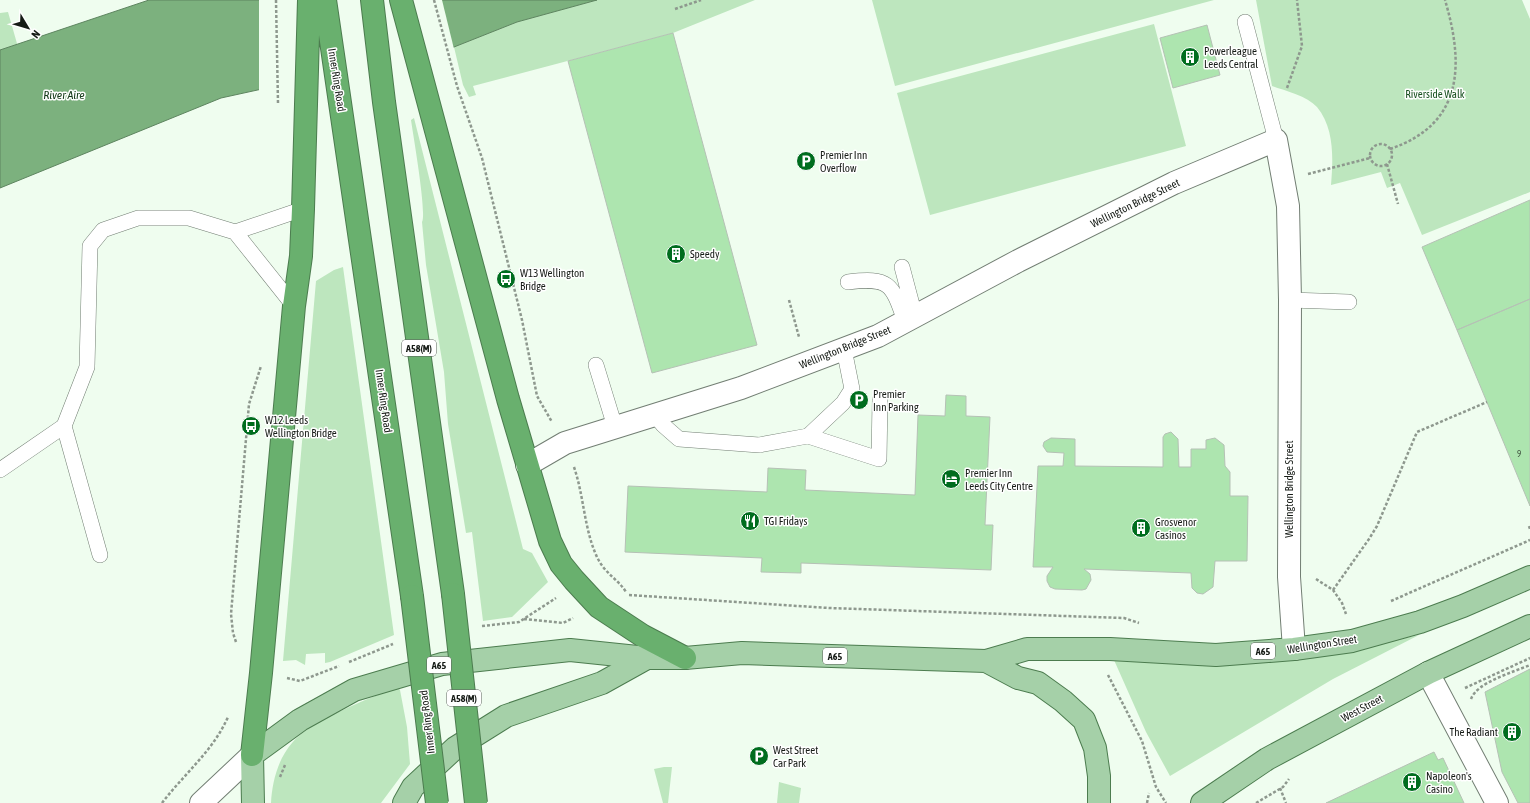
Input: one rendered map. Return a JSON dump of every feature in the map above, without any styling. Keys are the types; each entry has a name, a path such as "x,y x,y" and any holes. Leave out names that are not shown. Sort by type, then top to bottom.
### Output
{"highway":[{"path":"252,755 263,657 294,306 301,256 309,0"},
{"name":"Inner Ring Road","path":"325,0 412,596 437,803"},
{"name":"A58(M)","path":"372,0 384,102 453,594 476,803"},
{"path":"401,0 508,400 550,541 561,564 599,607 643,636 685,658"}],"main road":[{"name":"Wellington Street","path":"986,661 1027,648 1110,649 1216,655 1294,649 1352,641 1420,622 1530,578"},
{"name":"West Street","path":"1202,803 1267,759 1428,673 1530,626"},
{"name":"A65","path":"252,755 300,720 354,690 442,664 570,650 647,658 685,658 742,653 986,661 1018,678 1038,684 1063,701 1084,720 1095,748 1099,776 1099,803"},
{"name":"A65","path":"404,803 413,787 455,748 506,716 602,683 647,658"},
{"path":"252,755 253,803"}],"street":[{"name":"Wellington Bridge Street","path":"527,464 565,443 741,388 878,336 1018,262 1174,183 1276,140 1288,206 1290,300 1289,578 1294,649"},
{"path":"1428,673 1497,803"},
{"path":"201,803 252,755"}],"lane":[{"path":"1245,22 1276,140"},
{"path":"235,232 303,209"},
{"path":"0,470 64,426 87,367 90,246 103,230 138,218 189,218 235,232 294,306"},
{"path":"902,267 910,319"},
{"path":"848,282 880,281 895,292 910,319"},
{"path":"1290,300 1349,302"},
{"path":"808,436 843,403 852,389 844,349"},
{"path":"596,365 615,427"},
{"path":"655,414 663,425 679,439 759,445 808,436 879,459 880,400"},
{"path":"64,426 100,555"}],"path":[{"path":"276,0 278,110"},
{"path":"434,0 457,86 482,158 522,320 537,396 565,443 581,488 591,541 603,568 622,587"},
{"path":"675,8 701,0"},
{"path":"1266,102 1284,98 1302,46 1297,0"},
{"path":"1390,149 1412,140 1430,128 1448,103 1453,91 1456,77 1456,43 1453,26 1445,0"},
{"path":"1387,164 1376,166 1370,158 1370,150 1375,145 1385,144 1390,149 1392,156 1387,164 1398,204"},
{"path":"1283,181 1370,158"},
{"path":"789,300 806,363"},
{"path":"237,645 233,633 231,614 249,404 262,362"},
{"path":"1333,590 1369,540 1377,526 1418,432 1487,402"},
{"path":"1390,601 1530,540"},
{"path":"1289,578 1305,576 1320,580 1333,590 1342,603 1345,614 1353,612"},
{"path":"627,594 829,608 1124,618 1145,624"},
{"path":"519,622 556,598"},
{"path":"1112,618 1108,676 1128,711 1142,741 1156,787 1166,803"},
{"path":"1470,701 1473,694 1481,686 1530,665"},
{"path":"279,780 284,766 288,761"},
{"path":"1256,803 1283,787"},
{"path":"1280,788 1286,803"},
{"path":"1147,803 1149,793"},
{"path":"162,803 166,796"}],"green space":[{"path":"597,0 755,0 673,33 473,86 476,95 469,97 463,85 454,47 517,22"},
{"path":"872,0 1214,0 895,86"},
{"name":"Riverside Walk","path":"1256,0 1522,0 1530,19 1530,192 1422,235 1400,183 1387,188 1381,172 1331,185 1332,145 1327,125 1323,116 1313,103 1296,94 1272,86"},
{"path":"8,12 18,47 0,53 0,13"},
{"path":"1154,24 1186,146 930,215 897,93"},
{"path":"414,118 523,549 532,553 548,582 512,617 483,621 472,532 466,533 448,424 444,372 426,265 422,222 423,205 411,120"},
{"path":"343,267 394,635 330,662 325,663 325,653 306,654 305,665 296,660 283,661 316,281 334,270"},
{"path":"1419,635 1333,679 1170,776 1146,732 1114,660 1299,659"},
{"path":"398,688 400,690 407,727 410,764 381,803 271,803 274,779 279,763 287,749 300,735 326,718 373,697"},
{"path":"672,767 668,803 663,803 654,769"},
{"path":"779,782 801,788 799,803 777,803"}],"water":[{"name":"River Aire","path":"149,0 597,0 517,22 454,47 221,98 0,188 0,50"}],"pier":[{"path":"259,0 442,0 454,49 259,92"}],"building":[{"name":"Powerleague Leeds Central","path":"1207,25 1220,75 1173,88 1160,38"},
{"name":"Speedy","path":"673,33 757,345 652,373 568,61"},
{"path":"1530,200 1530,299 1457,330 1422,247"},
{"path":"1530,299 1530,506 1457,330"},
{"name":"Premier Inn Leeds City Centre","path":"946,395 966,396 966,416 990,417 985,525 993,525 991,570 801,563 801,573 761,572 762,558 625,552 628,486 767,492 768,468 806,470 805,490 915,495 918,415 945,416"},
{"name":"Grosvenor Casinos","path":"1171,432 1178,439 1179,467 1191,467 1191,449 1206,449 1206,440 1215,438 1224,445 1225,466 1230,472 1230,496 1248,496 1247,561 1215,561 1213,587 1203,594 1197,593 1192,588 1191,573 1084,569 1090,574 1091,580 1086,589 1055,589 1050,587 1047,581 1047,576 1053,567 1033,567 1038,466 1063,466 1064,453 1047,452 1043,446 1044,442 1051,438 1075,439 1075,466 1163,467 1163,437 1165,434"},
{"name":"The Radiant","path":"1530,669 1530,803 1518,803 1502,772 1485,692"},
{"name":"Napoleon's Casino","path":"1434,752 1438,760 1443,758 1464,803 1326,803"}],"place":[{"name":"Powerleague Leeds Central","path":"1190,57"},
{"name":"Premier Inn Overflow","path":"806,161"},
{"name":"Speedy","path":"676,254"},
{"name":"W13 Wellington Bridge","path":"506,279"},
{"name":"Premier Inn Parking","path":"859,400"},
{"name":"W12 Leeds Wellington Bridge","path":"251,426"},
{"name":"Premier Inn Leeds City Centre","path":"951,479"},
{"name":"TGI Fridays","path":"750,521"},
{"name":"Grosvenor Casinos","path":"1141,528"},
{"name":"The Radiant","path":"1512,732"},
{"name":"West Street Car Park","path":"759,756"},
{"name":"Napoleon's Casino","path":"1412,782"}]}
